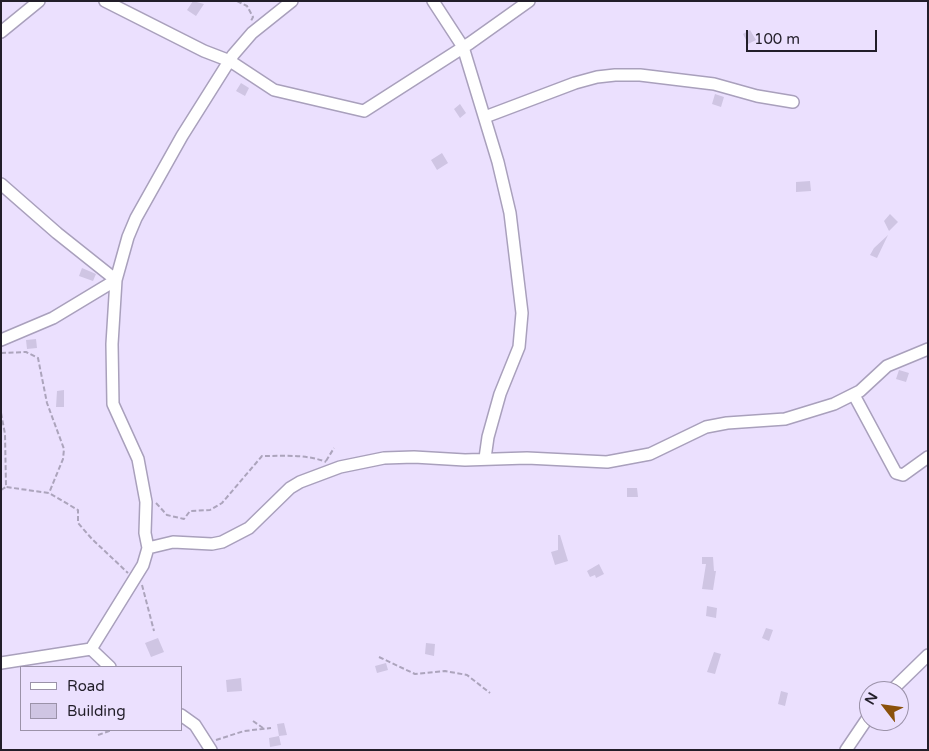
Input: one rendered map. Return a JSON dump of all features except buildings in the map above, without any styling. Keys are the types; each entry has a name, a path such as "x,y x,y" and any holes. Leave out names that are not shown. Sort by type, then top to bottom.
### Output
{"street":[{"path":"1,32 39,1"},
{"path":"105,1 183,41 230,61 274,90 364,111 463,47 529,1"},
{"path":"1,663 91,649 122,602 136,574 143,565 148,548 145,533 146,502 138,459 113,404 112,344 116,280 128,237 147,196 202,102 252,33 292,1"},
{"path":"433,1 463,47 485,117 510,213 522,326 519,347 500,394 488,438 485,458"},
{"path":"485,117 575,84 597,77 615,75 640,75 714,84 756,96 793,102"},
{"path":"1,184 57,233 116,280"},
{"path":"1,340 53,318 116,280"},
{"path":"148,548 172,542 212,544 222,542 249,528 290,488 300,482 340,467 384,458 414,457 465,460 527,458 575,462 623,460 656,452 706,427 727,423 785,418 834,404 854,395 887,366 928,349"},
{"path":"854,395 896,473 903,475 928,457"},
{"path":"91,649 109,666"},
{"path":"901,681 928,655"},
{"path":"182,716 195,725 209,747"},
{"path":"846,750 859,731"}],"path":[{"path":"237,1 247,6 252,17 249,26"},
{"path":"1,353 26,352 38,358 49,410 64,449 63,460 50,493"},
{"path":"1,413 5,434 6,487"},
{"path":"155,496 157,505 167,515 184,519 190,511 210,510 222,503 262,456 292,456 318,459 326,462"},
{"path":"1,490 6,487 50,493 78,510 78,523 92,539 119,567 136,574 147,598 154,631"},
{"path":"379,657 415,674 445,671 467,675 490,693"},
{"path":"252,721 262,728"},
{"path":"209,747 244,731 271,728"},
{"path":"98,735 109,731"}]}
